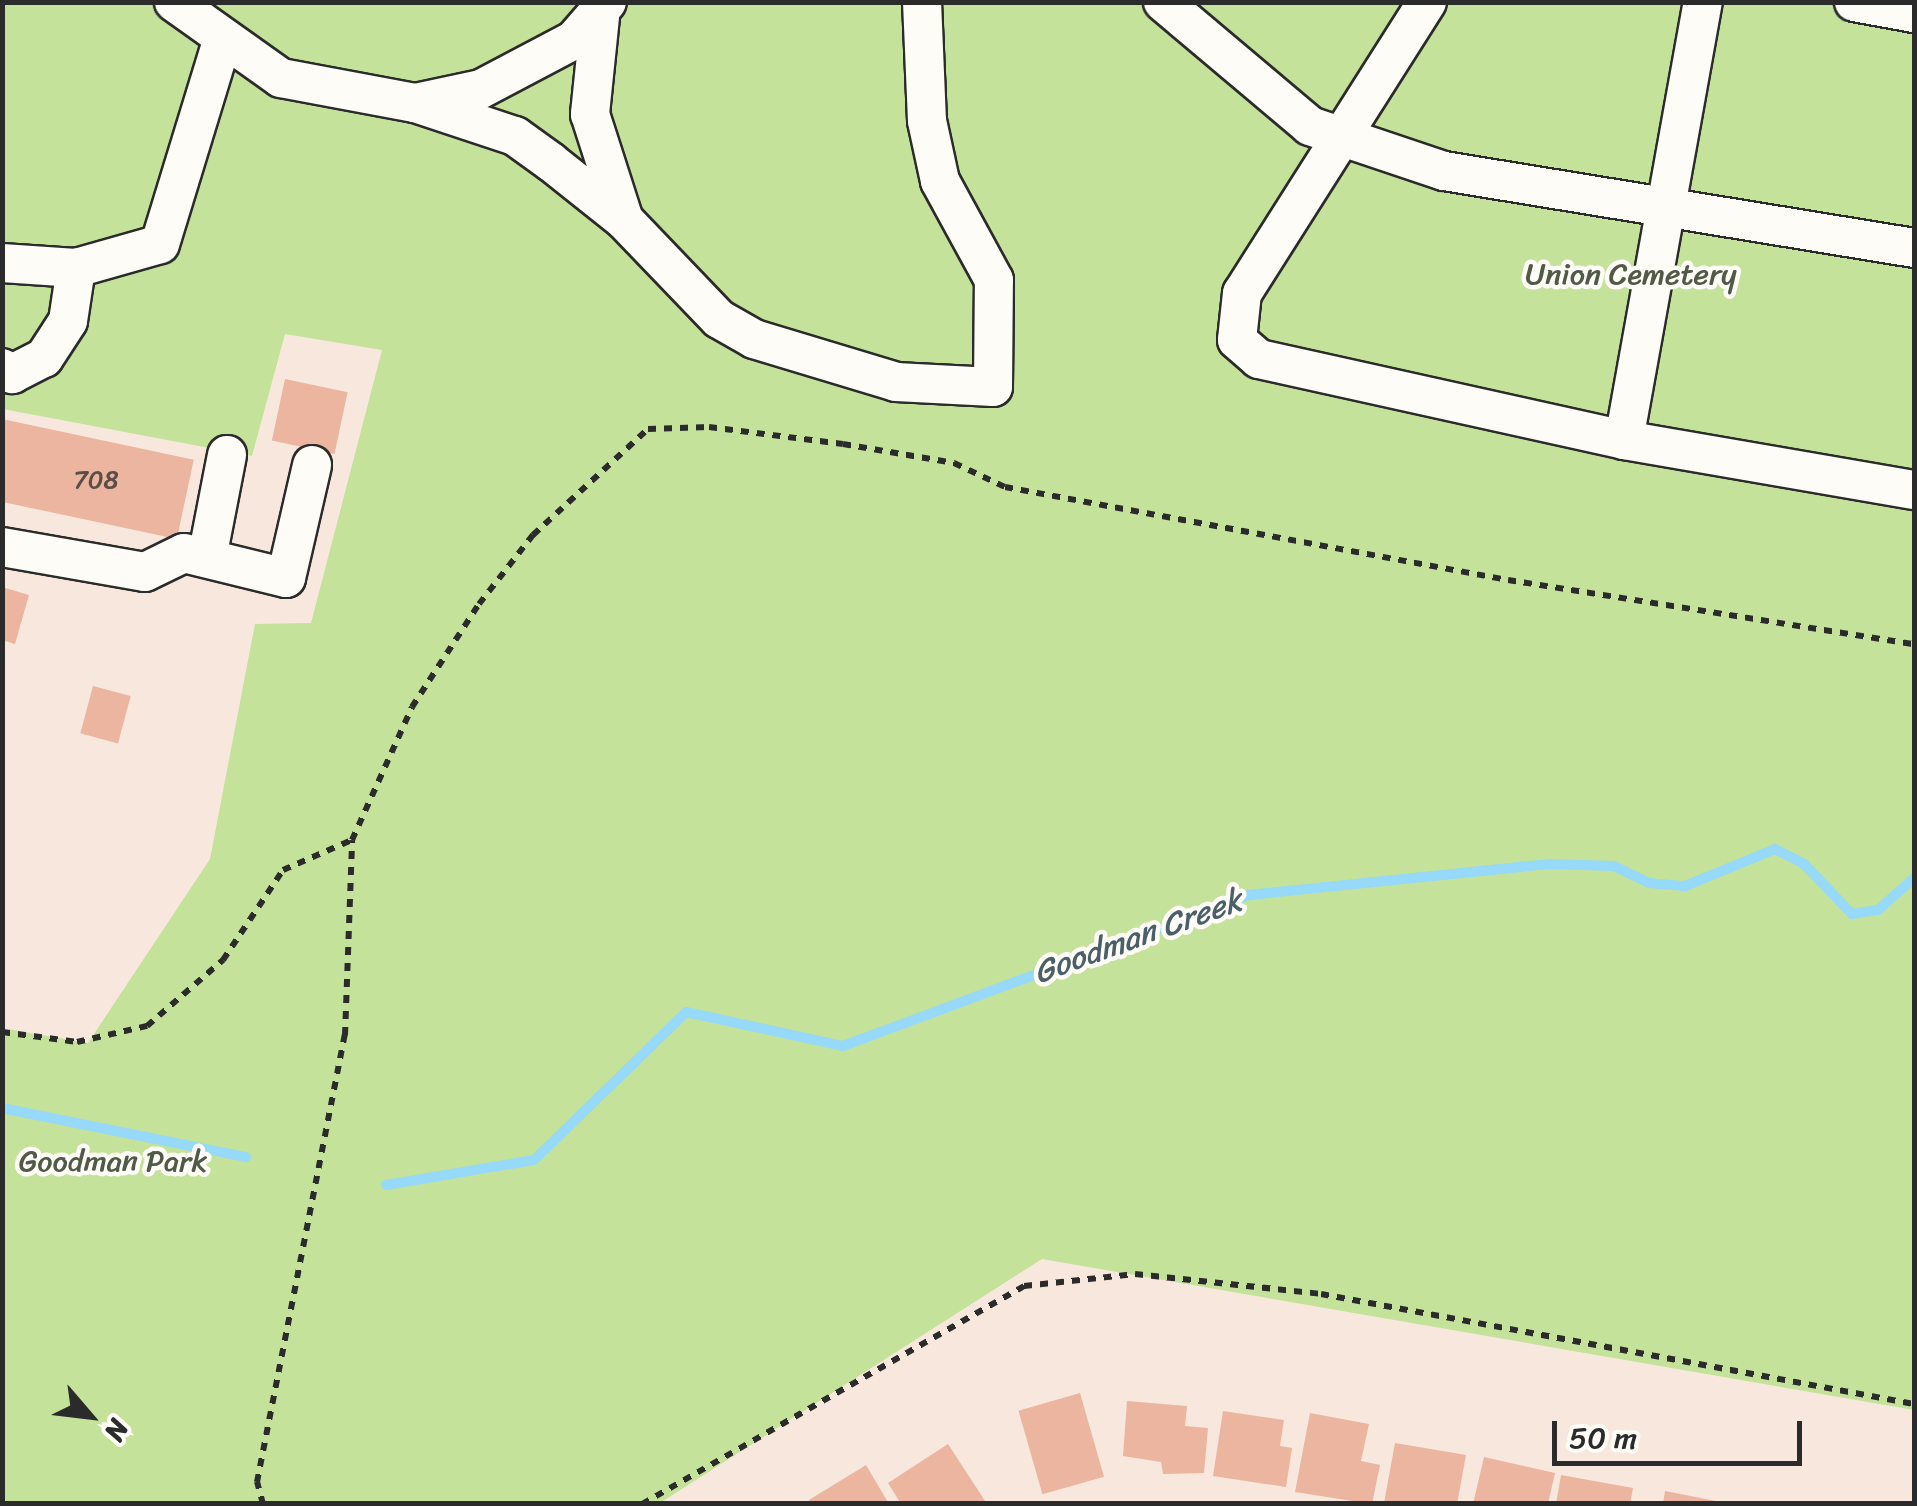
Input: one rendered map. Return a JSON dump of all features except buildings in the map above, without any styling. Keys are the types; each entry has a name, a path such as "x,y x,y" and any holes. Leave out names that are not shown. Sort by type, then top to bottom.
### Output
{"lane":[{"path":"174,2 281,78 416,103 514,136 624,220 720,319 754,339 896,382 994,387 994,280 940,181 927,120 922,2"},
{"path":"1163,2 1310,126 1444,171 1914,248"},
{"path":"1427,2 1242,294 1237,340 1259,359 1624,440 1914,490"},
{"path":"1624,440 1703,2"},
{"path":"1854,2 1914,13"},
{"path":"416,103 481,89 574,40 604,10"},
{"path":"604,10 590,114 624,220"},
{"path":"2,263 76,268 160,244 223,38"},
{"path":"2,368 12,374 44,358 68,321 76,268"},
{"path":"208,558 228,455"},
{"path":"2,547 144,572 184,553 286,578 312,465"}],"path":[{"path":"263,1504 257,1482 345,1034 352,840 412,707 478,604 534,535 648,429 709,427 843,444 954,463 1005,487 1914,644"},
{"path":"2,1032 78,1042 148,1026 223,960 283,870 352,840"},
{"path":"642,1504 1024,1286 1135,1274 1321,1294 1914,1404"}],"green space":[{"path":"3,3 1914,3 1914,1410 1042,1259 660,1503 3,1503 2,1028 88,1043 210,859 255,624 311,623 382,350 285,334 252,456 3,409"}],"waterway":[{"name":"Goodman Creek","path":"386,1185 534,1160 686,1012 843,1046 1249,895 1550,864 1614,866 1649,883 1685,886 1775,849 1804,864 1852,914 1878,910 1914,878"},
{"name":"Goodman Creek","path":"2,1108 246,1157"}],"park label":[{"name":"Union Cemetery","path":"1631,274"},
{"name":"Goodman Park","path":"113,1161"}]}
